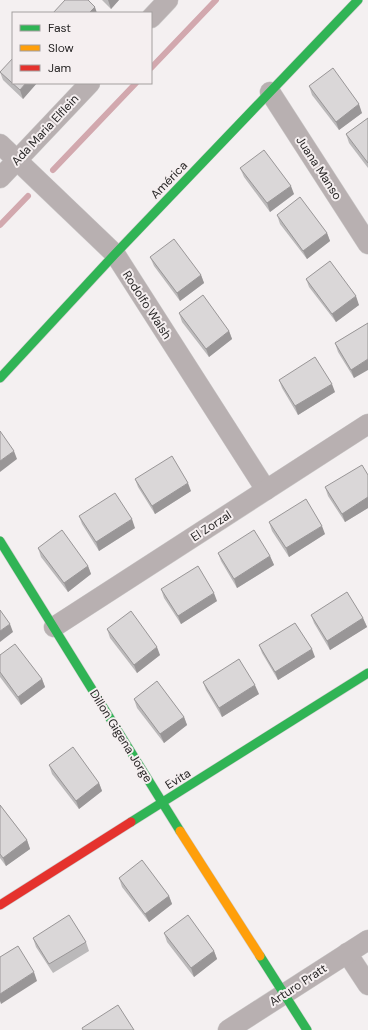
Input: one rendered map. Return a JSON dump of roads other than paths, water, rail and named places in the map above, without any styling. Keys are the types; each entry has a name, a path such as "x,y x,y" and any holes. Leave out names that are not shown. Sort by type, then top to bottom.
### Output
{"street":[{"path":"152,17 168,0"},
{"name":"América","path":"0,378 115,254 358,0"},
{"name":"Ada Maria Elflein","path":"0,178 89,84"},
{"name":"Juana Manso","path":"270,92 368,244"},
{"name":"Rodolfo Walsh","path":"0,144 115,254 266,490"},
{"name":"El Zorzal","path":"54,628 368,424"},
{"name":"Dillon Gigena Jorge","path":"0,541 162,803 307,1030"},
{"name":"Evita","path":"0,905 368,673"},
{"name":"Arturo Pratt","path":"228,1030 368,940"},
{"path":"348,953 368,985"}],"waterway":[{"path":"152,67 216,0"},
{"path":"53,170 135,84"},
{"path":"0,225 28,196"}]}
